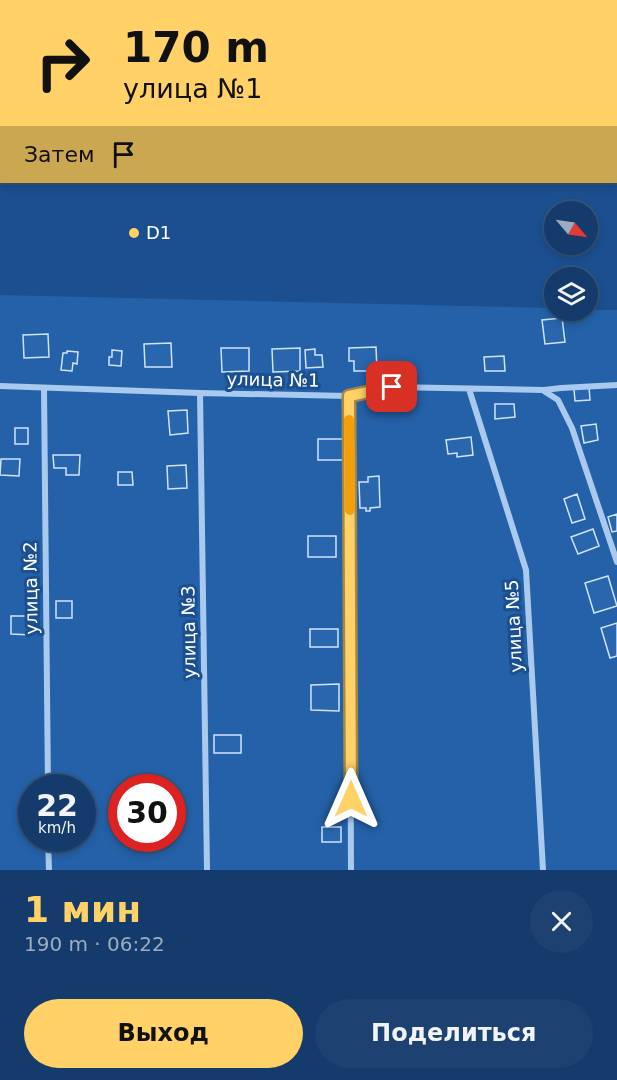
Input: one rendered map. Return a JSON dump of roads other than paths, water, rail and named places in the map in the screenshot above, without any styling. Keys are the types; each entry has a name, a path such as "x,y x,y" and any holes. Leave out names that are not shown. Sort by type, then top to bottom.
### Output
{"street":[{"name":"улица №1","path":"0,386 349,396 392,387 544,390 617,385"},
{"name":"улица №2","path":"44,388 48,774"},
{"name":"улица №5","path":"469,389 526,570 543,870"},
{"path":"544,390 558,400 572,428 617,562"},
{"name":"улица №3","path":"200,393 207,870"},
{"path":"349,396 351,870"},
{"path":"48,852 49,870"}],"place":[{"name":"D1","path":"134,233"}]}
